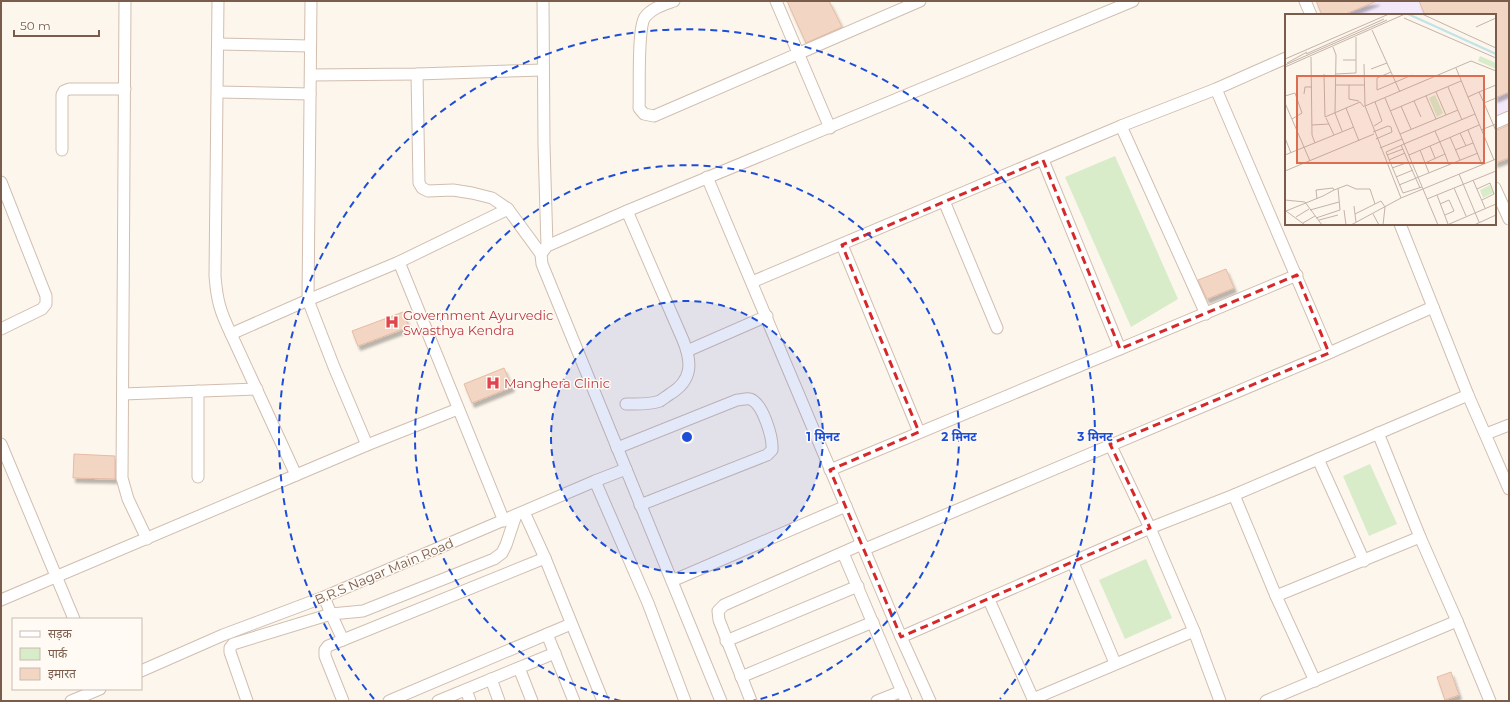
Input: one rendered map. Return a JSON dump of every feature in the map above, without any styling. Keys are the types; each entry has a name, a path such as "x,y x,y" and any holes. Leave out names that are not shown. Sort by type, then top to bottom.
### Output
{"street":[{"path":"125,1 122,478 128,499 147,539"},
{"path":"218,1 215,276 218,304 296,475"},
{"path":"311,1 308,300 367,445"},
{"path":"543,1 542,70 544,250 542,264 721,701"},
{"path":"674,1 652,9 644,18 640,31 639,108 644,114 654,116 920,1"},
{"path":"776,1 830,128"},
{"path":"544,250 627,211 707,177 830,128 1133,1"},
{"path":"1305,1 1311,14"},
{"path":"218,44 310,46"},
{"path":"752,282 1121,126 1216,90 1285,58"},
{"path":"311,75 417,74 542,70"},
{"path":"417,74 419,183 422,188 428,191 453,190 492,198 508,209 544,250"},
{"path":"62,150 62,95 64,91 69,89 125,89"},
{"path":"1216,90 1329,353"},
{"path":"218,92 310,94"},
{"path":"1496,123 1509,117"},
{"path":"1121,126 1206,314"},
{"path":"1043,160 1120,349"},
{"path":"707,177 767,316 901,637 930,701"},
{"path":"1,182 46,296 46,304 42,309 1,329"},
{"path":"1496,190 1509,219"},
{"path":"944,201 997,328"},
{"path":"231,334 399,262 508,209"},
{"path":"626,404 644,404 660,400 676,390 686,380 689,364 687,351 627,211"},
{"path":"1400,225 1468,395 1509,489"},
{"path":"842,245 919,432"},
{"path":"399,262 504,521"},
{"path":"830,470 1206,314 1296,275"},
{"path":"751,701 726,641 719,620 718,611 724,605 843,553 863,547 1329,353 1433,307"},
{"path":"687,351 767,316"},
{"path":"123,394 257,389"},
{"path":"198,391 198,477"},
{"path":"901,637 989,600 1150,528 1234,495 1468,395"},
{"path":"617,448 737,400 749,399 757,404 763,413 773,442 772,450 767,455 640,505"},
{"path":"1,600 367,445 458,409"},
{"path":"1486,434 1509,425"},
{"path":"1378,434 1490,701"},
{"path":"1,444 74,618"},
{"path":"1110,444 1150,528 1194,631 1220,701"},
{"path":"1318,459 1364,561"},
{"name":"B.R.S Nagar Main Road","path":"142,671 223,635 324,597 626,469"},
{"path":"595,481 648,603 685,701"},
{"path":"1234,495 1276,596 1315,681"},
{"path":"672,581 846,506"},
{"path":"520,513 545,558 603,701"},
{"path":"247,701 230,652 230,648 233,644 331,614 364,611 494,559 502,554 520,513"},
{"path":"1276,596 1420,537"},
{"path":"843,553 874,622 904,696 877,701"},
{"path":"343,701 325,656 325,650 328,646 545,558"},
{"path":"1073,563 1115,664"},
{"path":"726,641 858,586"},
{"path":"324,597 342,640"},
{"path":"989,600 1033,700 1194,631"},
{"path":"1266,701 1457,620"},
{"path":"741,677 874,622"},
{"path":"389,701 571,624"},
{"path":"547,634 574,701"},
{"path":"438,701 555,653"},
{"path":"519,668 532,701"},
{"path":"491,679 498,701"},
{"path":"71,701 98,690"},
{"path":"466,690 470,701"}],"highlighted area":[{"path":"1043,160 1120,349 1297,275 1329,353 1110,444 1150,528 901,637 830,470 919,432 842,245"}],"shaded area":[{"path":"1335,1 1509,1 1509,110 1496,116 1496,14 1328,14"}],"green space":[{"path":"1115,156 1178,299 1131,327 1065,177"},
{"path":"1370,464 1397,524 1369,536 1343,476"},
{"path":"1146,559 1172,618 1125,639 1099,580"}],"building":[{"path":"787,1 829,1 842,27 806,43"},
{"path":"1316,1 1377,1 1345,14 1322,14"},
{"path":"1419,1 1509,1 1509,92 1496,98 1496,14 1425,14"},
{"path":"1509,125 1509,158 1496,163 1496,131"},
{"path":"1226,269 1234,288 1207,299 1198,280"},
{"path":"403,312 409,327 358,346 352,331"},
{"path":"504,368 512,387 472,403 464,384"},
{"path":"74,454 115,456 115,479 73,478"},
{"path":"1451,672 1459,695 1445,700 1437,677"}],"place":[{"name":"Government Ayurvedic Swasthya Kendra","path":"392,322"},
{"name":"Manghera Clinic","path":"493,383"}]}
